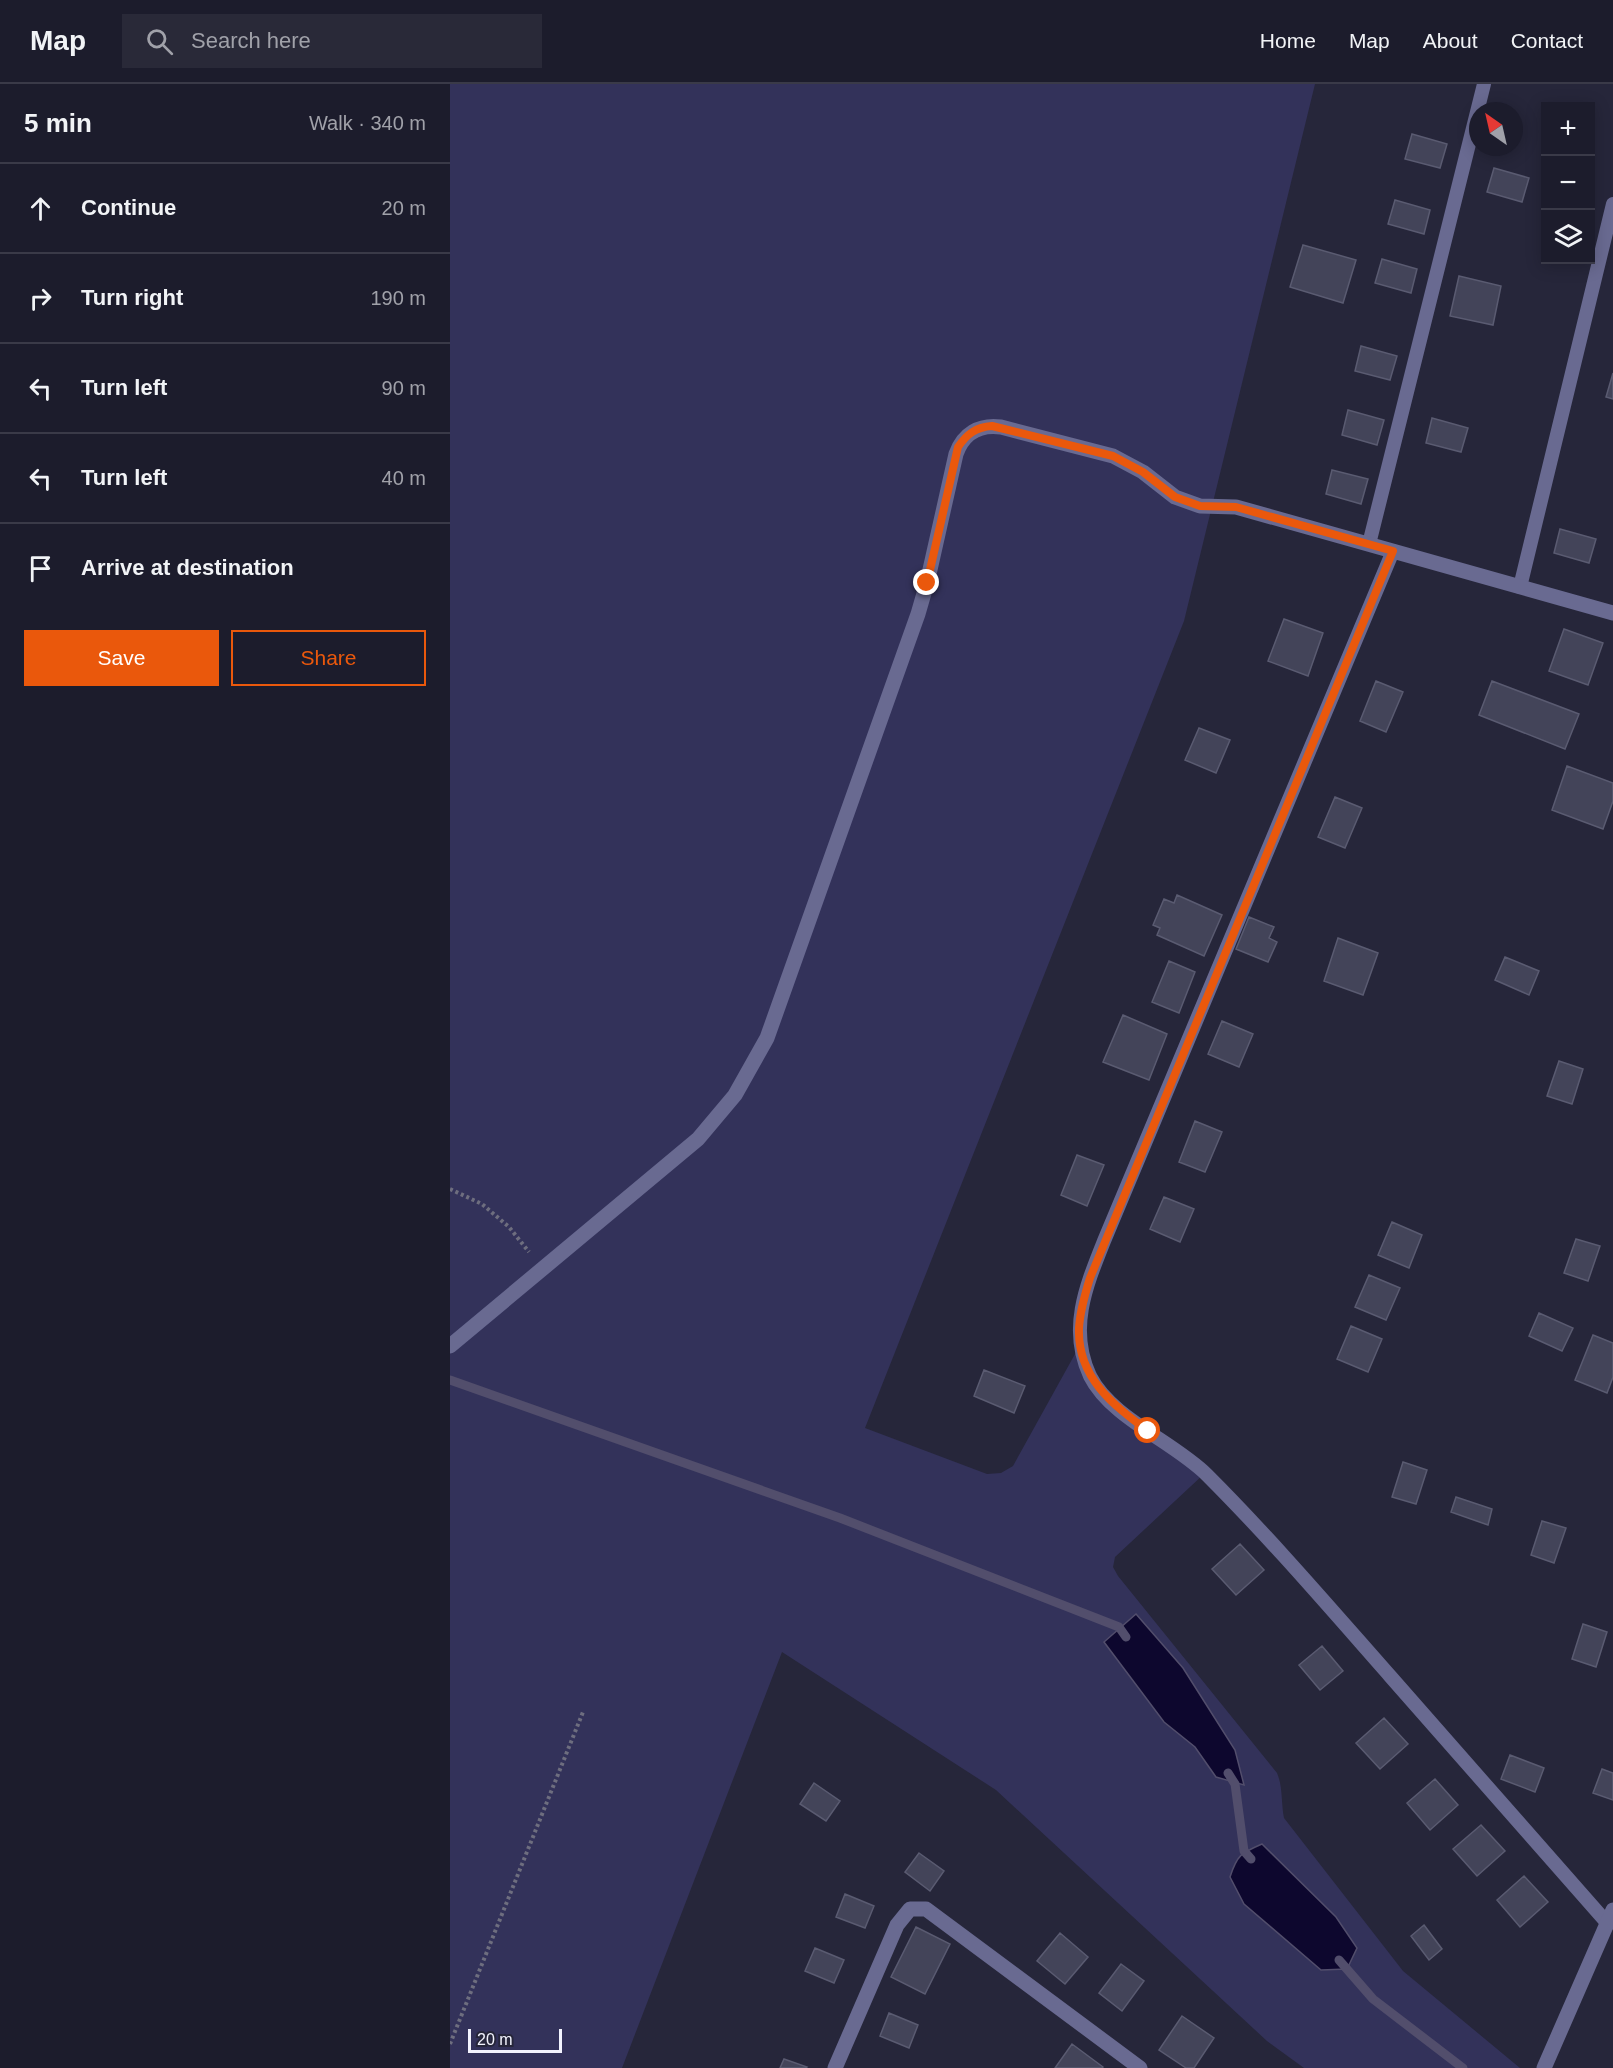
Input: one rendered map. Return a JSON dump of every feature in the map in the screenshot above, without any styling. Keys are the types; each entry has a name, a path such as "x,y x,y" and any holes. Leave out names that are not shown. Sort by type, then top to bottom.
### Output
{"street":[{"path":"450,1346 698,1139 735,1095 753,1067 767,1038 909,640 927,583 956,454 961,443 975,429 992,426 1113,456 1143,472 1175,497 1200,506 1236,507 1613,614"},
{"path":"835,2068 897,1925 910,1909 926,1909 1140,2068"},
{"path":"1544,2068 1610,1917"}],"lane":[{"path":"1369,544 1484,84"},
{"path":"1520,587 1613,204"},
{"path":"1393,551 1104,1241 1081,1311 1080,1345 1084,1362 1092,1379 1104,1395 1118,1409 1180,1452 1205,1473 1319,1595 1610,1917"}],"path":[{"path":"450,1189 482,1204 509,1227 543,1268"},
{"path":"450,2044 583,1712"}],"shaded area":[{"path":"450,84 1315,84 1184,621 865,1428 987,1474 1001,1473 1013,1466 1080,1345 1092,1379 1205,1473 1115,1557 1113,1567 1118,1576 1277,1773 1284,1818 1403,1971 1520,2068 1304,2068 1267,2041 996,1790 782,1652 622,2068 450,2068"},
{"path":"1136,1614 1183,1668 1235,1750 1244,1785 1216,1777 1195,1747 1164,1722 1104,1642"},
{"path":"1262,1844 1336,1917 1357,1948 1347,1969 1321,1970 1244,1904 1230,1877 1241,1856"}],"building":[{"path":"1412,134 1447,144 1440,168 1405,159"},
{"path":"1494,168 1529,178 1522,202 1487,192"},
{"path":"1395,200 1430,210 1424,234 1388,224"},
{"path":"1303,245 1356,260 1343,303 1290,287"},
{"path":"1382,259 1417,269 1411,293 1375,283"},
{"path":"1459,276 1501,286 1493,325 1450,316"},
{"path":"1361,346 1397,356 1390,380 1355,371"},
{"path":"1613,373 1613,399 1606,397"},
{"path":"1348,410 1384,420 1377,445 1342,435"},
{"path":"1432,418 1468,428 1461,452 1426,443"},
{"path":"1332,470 1368,479 1361,504 1326,494"},
{"path":"1560,529 1596,539 1589,563 1554,553"},
{"path":"1284,619 1323,633 1308,676 1268,661"},
{"path":"1564,629 1603,643 1588,685 1549,671"},
{"path":"1376,681 1403,692 1386,732 1360,721"},
{"path":"1492,681 1579,714 1565,749 1479,715"},
{"path":"1199,728 1230,740 1216,773 1185,760"},
{"path":"1567,766 1613,783 1613,801 1603,829 1552,810"},
{"path":"1335,797 1362,808 1345,848 1318,837"},
{"path":"1177,895 1222,915 1204,956 1157,935 1160,928 1153,925 1164,899 1174,903"},
{"path":"1249,917 1274,927 1269,938 1277,942 1268,962 1236,949"},
{"path":"1338,938 1378,953 1363,995 1324,981"},
{"path":"1505,957 1539,971 1529,995 1495,980"},
{"path":"1169,961 1195,972 1179,1013 1152,1002"},
{"path":"1123,1015 1167,1034 1149,1080 1103,1062"},
{"path":"1222,1021 1253,1034 1239,1067 1208,1054"},
{"path":"1559,1061 1583,1069 1572,1104 1547,1096"},
{"path":"1195,1121 1222,1132 1205,1172 1179,1162"},
{"path":"1077,1155 1104,1165 1087,1206 1061,1195"},
{"path":"1164,1197 1194,1209 1180,1242 1150,1229"},
{"path":"1392,1222 1422,1235 1409,1268 1378,1255"},
{"path":"1576,1239 1600,1246 1588,1281 1564,1273"},
{"path":"1369,1275 1400,1288 1386,1320 1355,1307"},
{"path":"1539,1313 1573,1328 1562,1351 1529,1336"},
{"path":"1351,1326 1382,1339 1368,1372 1337,1359"},
{"path":"1593,1335 1613,1343 1613,1377 1607,1393 1575,1380"},
{"path":"984,1370 1025,1386 1014,1413 974,1396"},
{"path":"1403,1462 1427,1470 1416,1504 1392,1497"},
{"path":"1456,1497 1492,1509 1488,1525 1451,1512"},
{"path":"1542,1521 1566,1528 1554,1563 1531,1555"},
{"path":"1240,1544 1264,1570 1236,1595 1212,1569"},
{"path":"1583,1624 1607,1632 1596,1667 1572,1659"},
{"path":"1322,1646 1343,1671 1320,1690 1299,1665"},
{"path":"1384,1718 1408,1744 1380,1769 1356,1743"},
{"path":"1510,1755 1544,1768 1535,1792 1501,1779"},
{"path":"1602,1769 1613,1773 1613,1800 1593,1793"},
{"path":"1435,1779 1458,1805 1430,1830 1407,1803"},
{"path":"814,1783 840,1801 826,1821 800,1804"},
{"path":"1481,1825 1505,1851 1477,1876 1453,1849"},
{"path":"919,1853 944,1871 930,1891 905,1872"},
{"path":"1524,1876 1548,1902 1520,1927 1497,1900"},
{"path":"845,1894 874,1906 865,1928 836,1917"},
{"path":"1424,1925 1442,1949 1429,1960 1411,1936"},
{"path":"916,1927 950,1944 925,1994 891,1977"},
{"path":"1060,1933 1088,1957 1065,1984 1037,1961"},
{"path":"815,1948 844,1960 834,1983 805,1971"},
{"path":"1121,1964 1144,1981 1122,2011 1099,1993"},
{"path":"889,2013 918,2025 909,2048 880,2036"},
{"path":"1182,2016 1214,2038 1194,2068 1186,2068 1159,2050"},
{"path":"1072,2044 1103,2067 1055,2068"},
{"path":"784,2059 807,2067 780,2068"}],"waterway":[{"path":"450,1380 840,1518 1119,1627 1126,1637"},
{"path":"1228,1773 1235,1784 1244,1851 1251,1859"},
{"path":"1339,1960 1373,1999 1463,2068"}],"route":[{"path":"927,583 958,447 964,438 975,429 984,426 1000,427 1113,456 1143,472 1175,497 1200,506 1236,507 1393,551 1090,1278 1081,1311 1079,1329 1084,1362 1092,1379 1104,1395 1118,1409 1148,1431"}]}
